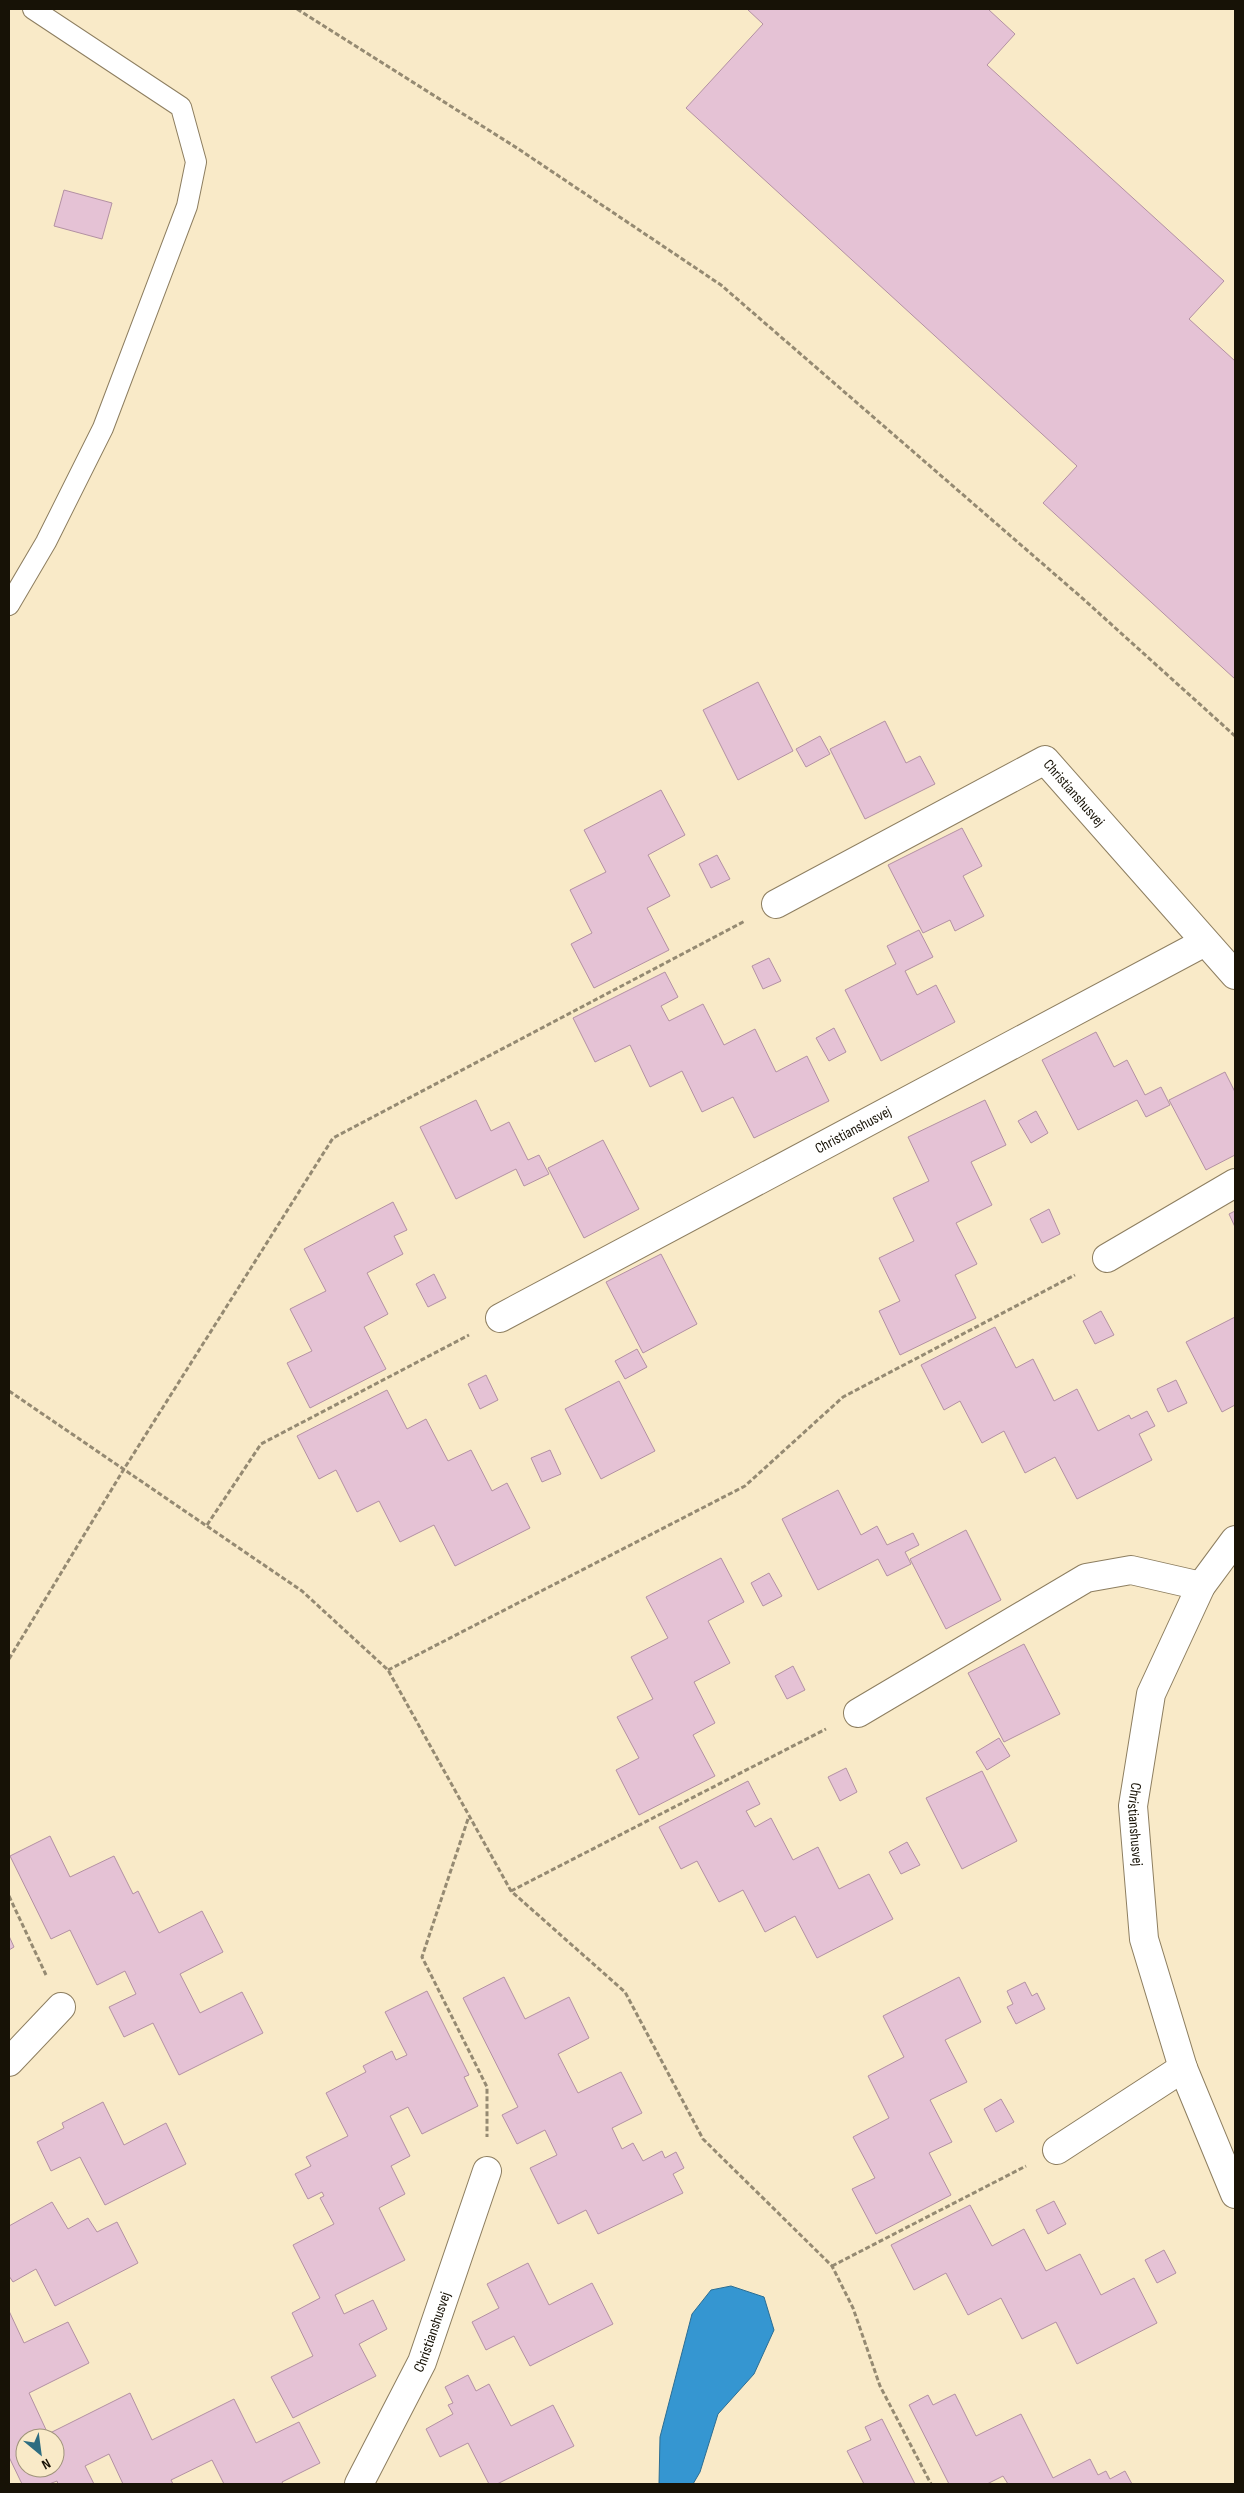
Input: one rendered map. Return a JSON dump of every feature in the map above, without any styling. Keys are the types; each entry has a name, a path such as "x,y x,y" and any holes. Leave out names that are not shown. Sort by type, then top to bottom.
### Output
{"street":[{"name":"Christianshusvej","path":"776,904 1045,760 1235,975"},
{"name":"Christianshusvej","path":"500,1318 1205,942"},
{"path":"1107,1258 1235,1183"},
{"name":"Christianshusvej","path":"1235,1540 1201,1586 1151,1694 1133,1806 1144,1939 1183,2068 1235,2194"},
{"path":"858,1713 1086,1578 1131,1570 1201,1586"},
{"path":"9,2062 61,2007"},
{"path":"1058,2150 1183,2068"},
{"name":"Christianshusvej","path":"359,2484 422,2362 487,2171"}],"lane":[{"path":"9,605 46,542 103,428 187,206 196,162 181,107 33,9"}],"path":[{"path":"297,9 517,148 721,285 1081,598 1235,736"},
{"path":"9,1659 124,1469 333,1138 776,904"},
{"path":"388,1670 746,1486 843,1396 1107,1258"},
{"path":"207,1525 261,1444 500,1318"},
{"path":"9,1391 302,1590 388,1670 468,1818 511,1891 625,1992 703,2139 832,2266 853,2308 880,2386 931,2484"},
{"path":"511,1891 858,1713"},
{"path":"468,1818 422,1957 487,2086 487,2171"},
{"path":"9,1896 61,2007"},
{"path":"832,2266 1058,2150"}],"water":[{"path":"731,2286 764,2297 774,2330 754,2374 718,2414 700,2472 693,2484 659,2484 660,2437 692,2314 711,2290"}],"building":[{"path":"747,9 988,9 1015,34 987,65 1224,281 1189,319 1235,361 1235,679 1043,503 1077,466 686,108 763,24"},
{"path":"64,190 112,203 102,239 54,226"},
{"path":"758,682 793,751 738,780 703,710"},
{"path":"885,721 906,763 920,756 935,784 865,819 830,749"},
{"path":"820,736 830,754 806,767 796,749"},
{"path":"661,790 685,835 648,855 670,896 647,908 669,950 594,988 571,944 592,933 570,890 606,872 584,830"},
{"path":"962,828 982,866 963,876 984,916 955,931 950,920 923,933 888,865"},
{"path":"717,855 730,879 711,888 699,864"},
{"path":"919,930 933,957 905,971 917,995 936,985 955,1022 881,1061 845,990 896,964 887,946"},
{"path":"769,958 781,981 763,989 752,966"},
{"path":"665,972 678,997 661,1006 669,1021 703,1004 724,1045 755,1029 776,1072 807,1056 829,1101 754,1138 733,1097 702,1112 682,1071 650,1087 630,1045 595,1062 573,1018"},
{"path":"834,1028 846,1052 829,1061 816,1038"},
{"path":"1096,1032 1114,1067 1127,1060 1145,1095 1161,1087 1170,1105 1146,1117 1137,1100 1078,1130 1042,1060"},
{"path":"1225,1072 1235,1092 1235,1155 1206,1170 1169,1100"},
{"path":"476,1100 491,1131 509,1122 528,1160 539,1155 549,1174 524,1186 516,1169 456,1199 420,1127"},
{"path":"985,1100 1006,1145 971,1162 992,1205 956,1223 977,1264 955,1275 976,1318 900,1355 879,1311 900,1301 879,1258 914,1241 893,1198 929,1181 908,1137"},
{"path":"1036,1111 1048,1133 1031,1143 1018,1121"},
{"path":"603,1140 639,1209 584,1238 548,1168"},
{"path":"393,1202 407,1230 394,1236 403,1254 367,1273 388,1314 364,1327 386,1369 310,1408 287,1363 312,1351 290,1309 326,1291 304,1249"},
{"path":"1049,1209 1060,1234 1042,1243 1030,1219"},
{"path":"1235,1211 1235,1227 1229,1214"},
{"path":"661,1254 697,1324 643,1353 606,1282"},
{"path":"434,1274 446,1298 428,1307 416,1284"},
{"path":"1101,1311 1114,1335 1095,1344 1083,1321"},
{"path":"1235,1317 1235,1405 1222,1412 1186,1342"},
{"path":"995,1327 1016,1368 1033,1359 1054,1401 1077,1389 1098,1431 1129,1415 1131,1419 1147,1411 1155,1426 1139,1434 1152,1460 1077,1499 1055,1457 1025,1473 1004,1431 982,1443 960,1401 944,1410 921,1365"},
{"path":"637,1349 647,1367 625,1379 615,1361"},
{"path":"486,1375 498,1400 480,1409 468,1384"},
{"path":"1176,1380 1187,1403 1168,1412 1157,1389"},
{"path":"619,1381 655,1451 601,1479 565,1409"},
{"path":"387,1390 407,1429 426,1419 448,1461 471,1450 492,1491 507,1483 530,1528 455,1566 434,1525 400,1542 379,1501 357,1512 336,1470 319,1479 297,1436"},
{"path":"550,1450 561,1474 542,1482 531,1458"},
{"path":"838,1490 861,1535 877,1526 887,1545 913,1533 919,1545 905,1552 911,1564 887,1576 878,1559 818,1590 782,1519"},
{"path":"966,1530 1001,1600 946,1629 910,1559"},
{"path":"721,1558 744,1602 708,1621 730,1663 694,1682 715,1723 693,1735 715,1776 639,1815 616,1770 639,1758 617,1717 653,1699 631,1657 668,1638 646,1597"},
{"path":"769,1573 782,1596 763,1606 751,1583"},
{"path":"1024,1644 1060,1714 1004,1742 968,1673"},
{"path":"793,1666 805,1690 787,1699 775,1676"},
{"path":"999,1738 1010,1756 987,1770 976,1752"},
{"path":"846,1768 857,1792 840,1801 828,1777"},
{"path":"982,1771 1017,1841 962,1869 926,1798"},
{"path":"748,1781 760,1804 746,1811 755,1827 771,1818 793,1860 818,1847 839,1889 869,1874 893,1919 817,1958 795,1916 765,1932 743,1890 719,1902 697,1861 681,1869 659,1827"},
{"path":"50,1836 70,1877 114,1856 133,1894 138,1891 159,1933 202,1911 223,1952 180,1974 200,2013 242,1992 263,2033 179,2075 153,2023 124,2037 109,2007 136,1994 125,1971 97,1985 70,1930 51,1939 10,1856"},
{"path":"907,1842 920,1865 901,1874 889,1852"},
{"path":"9,1936 14,1947 9,1950"},
{"path":"504,1977 525,2019 569,1997 589,2038 558,2054 578,2093 621,2072 642,2113 612,2128 622,2149 633,2143 643,2161 662,2151 665,2158 676,2152 684,2168 673,2174 683,2193 598,2234 586,2210 558,2224 530,2168 557,2155 545,2130 517,2144 502,2115 518,2107 463,1998"},
{"path":"959,1977 981,2022 945,2040 967,2082 930,2100 952,2142 929,2153 951,2195 876,2234 852,2189 875,2178 853,2137 889,2118 868,2076 904,2057 883,2016"},
{"path":"1025,1982 1032,1996 1037,1993 1045,2009 1016,2024 1007,2007 1013,2004 1007,1991"},
{"path":"427,1991 469,2075 464,2077 478,2106 422,2134 408,2107 390,2116 410,2156 391,2166 405,2194 379,2208 405,2260 335,2295 344,2314 373,2300 387,2329 359,2344 376,2376 293,2418 271,2377 313,2356 292,2313 320,2298 293,2245 334,2224 320,2198 324,2196 322,2192 308,2199 295,2174 311,2166 306,2157 348,2136 326,2093 366,2072 363,2066 392,2051 396,2060 407,2055 385,2012"},
{"path":"1001,2099 1014,2122 996,2132 984,2109"},
{"path":"103,2102 124,2145 166,2123 186,2164 105,2205 80,2157 51,2171 37,2142 64,2128 62,2123"},
{"path":"1054,2201 1066,2224 1048,2234 1036,2210"},
{"path":"52,2202 68,2229 88,2218 97,2232 117,2222 138,2263 55,2306 36,2269 13,2282 9,2276 9,2226"},
{"path":"970,2205 992,2246 1024,2229 1046,2271 1080,2254 1101,2295 1134,2278 1157,2323 1077,2364 1056,2322 1022,2339 1001,2298 968,2315 946,2273 914,2290 891,2245"},
{"path":"1164,2250 1176,2273 1157,2283 1145,2260"},
{"path":"528,2263 549,2305 592,2283 613,2324 530,2366 514,2336 486,2350 472,2322 499,2308 487,2284"},
{"path":"9,2311 24,2343 68,2322 89,2363 29,2393 45,2428 15,2428 15,2469 9,2457"},
{"path":"468,2375 476,2391 489,2384 511,2426 553,2405 574,2446 497,2484 489,2484 468,2443 440,2457 426,2429 453,2414 448,2405 453,2403 445,2387"},
{"path":"130,2393 152,2440 234,2399 256,2443 299,2422 320,2463 282,2482 283,2484 224,2484 212,2460 171,2480 173,2484 123,2484 109,2454 85,2466 94,2484 58,2484 57,2481 49,2484 22,2484 19,2478 65,2478 65,2428 60,2428"},
{"path":"955,2394 976,2436 1021,2414 1053,2478 1090,2459 1098,2475 1106,2471 1110,2479 1125,2471 1132,2484 1008,2484 1003,2476 987,2484 949,2484 909,2405 928,2395 933,2405"},
{"path":"882,2419 915,2484 864,2484 847,2451 871,2440 865,2427"}]}
